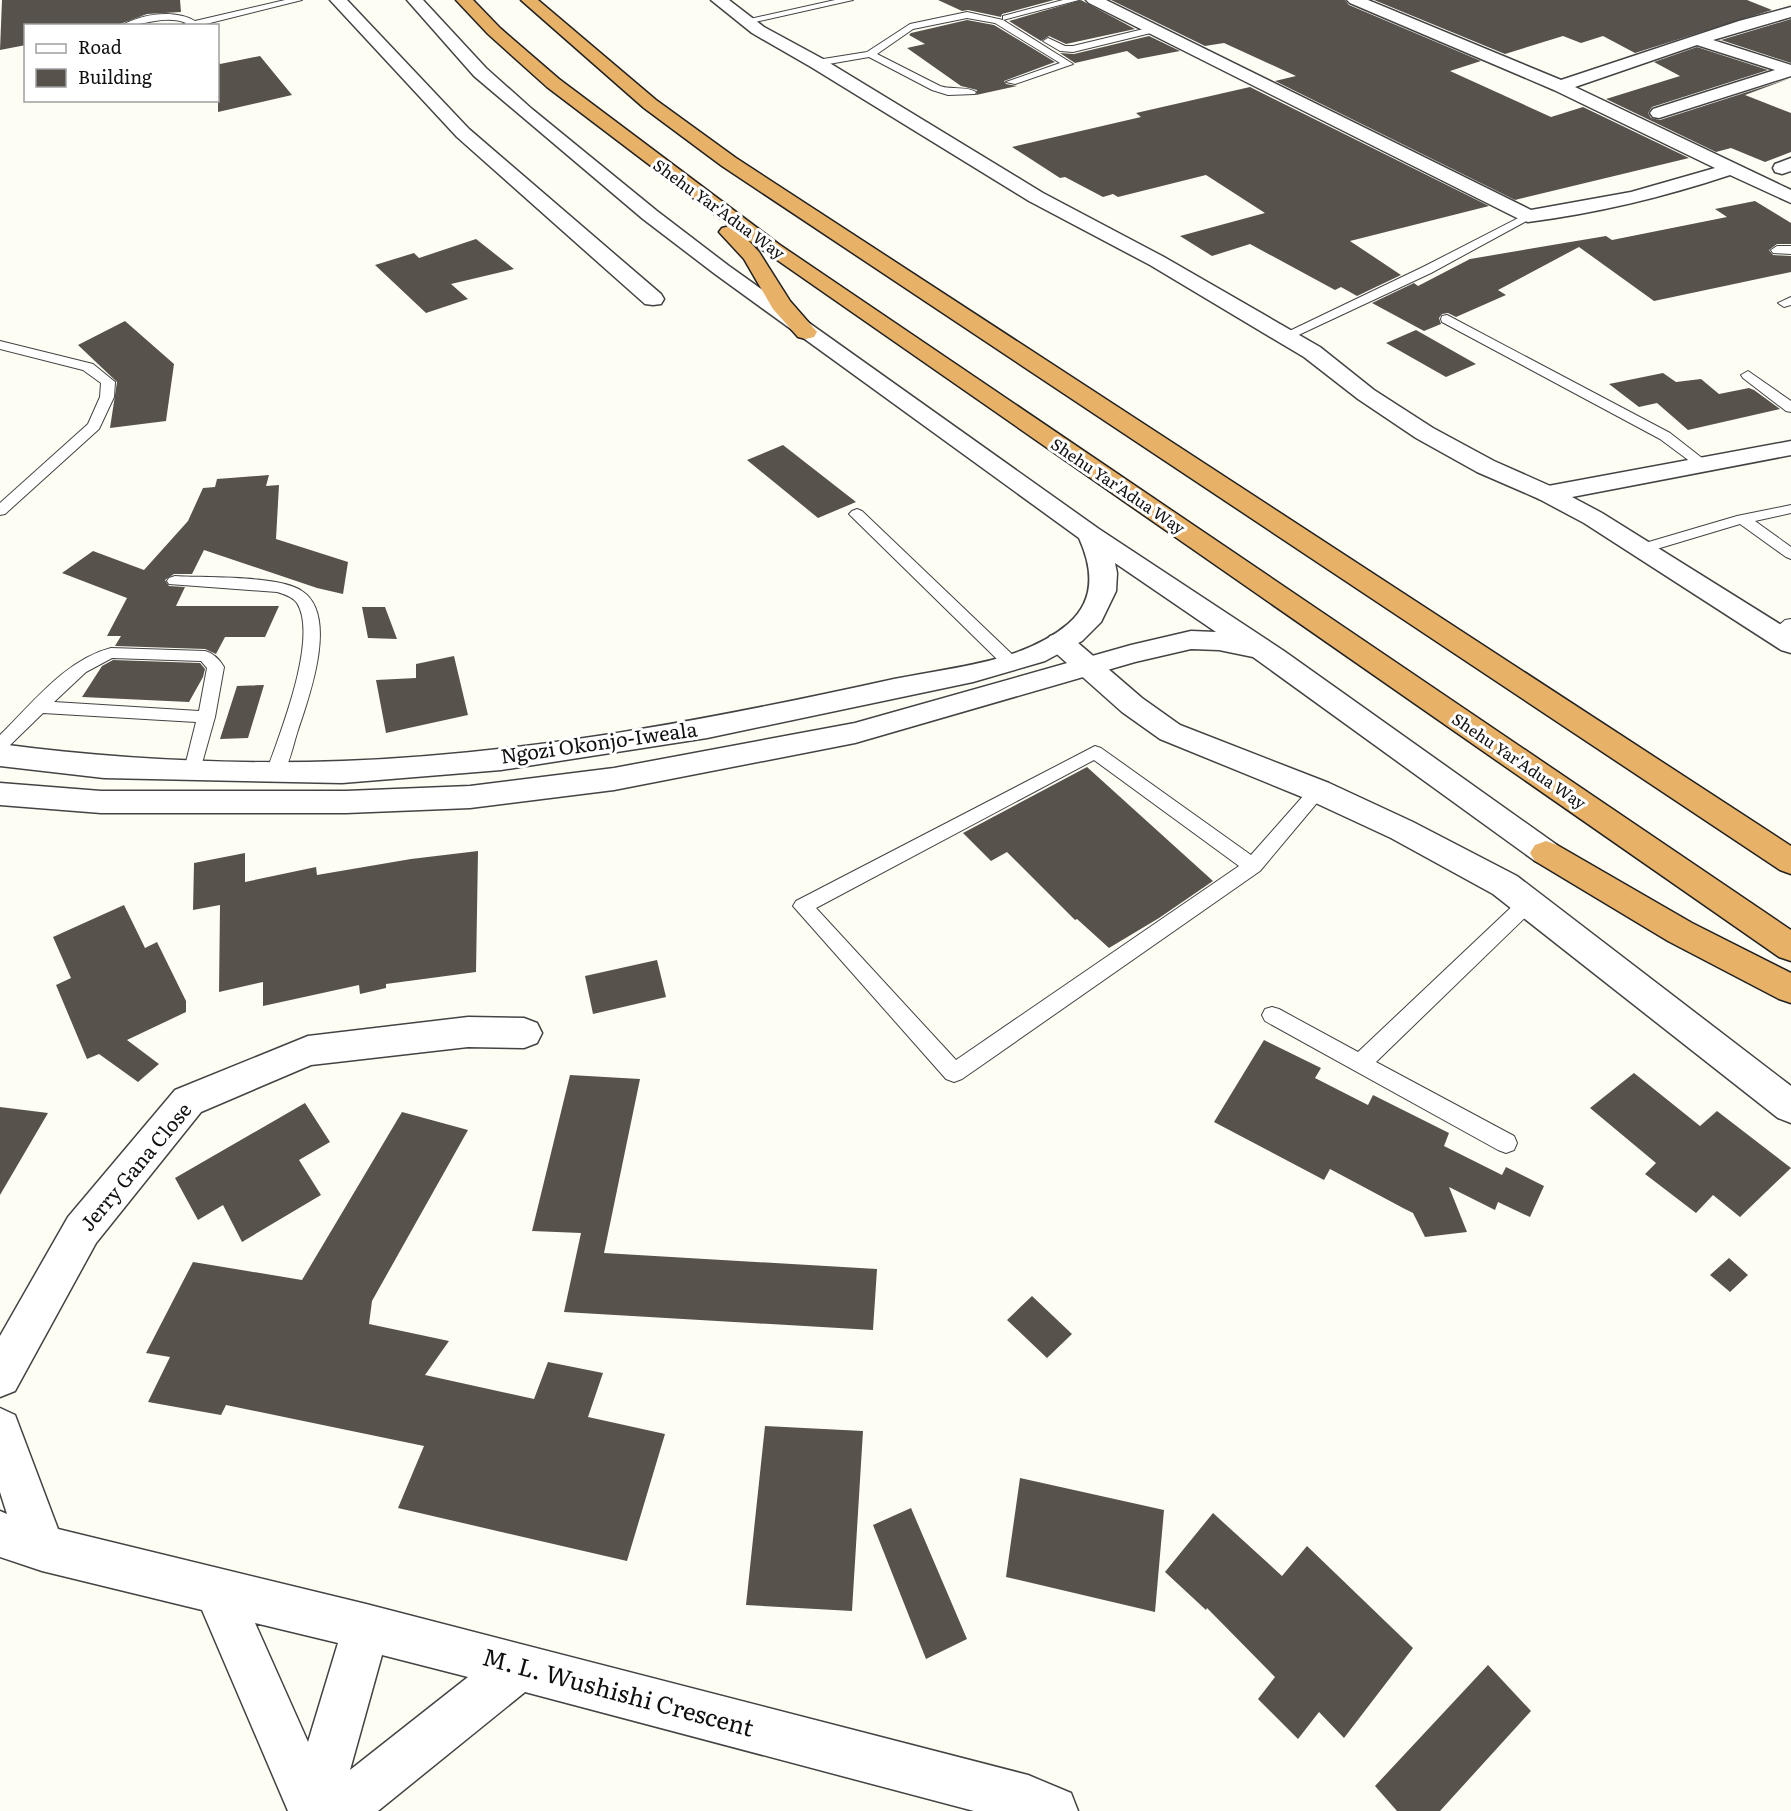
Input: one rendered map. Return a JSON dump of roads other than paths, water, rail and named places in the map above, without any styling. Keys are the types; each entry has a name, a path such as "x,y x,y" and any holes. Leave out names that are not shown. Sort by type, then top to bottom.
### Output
{"highway":[{"name":"Shehu Yar'Adua Way","path":"464,0 494,31 553,83 772,249 1791,948"},
{"path":"529,0 650,104 757,181 1791,862"},
{"path":"692,190 752,256 781,304 806,332"},
{"path":"1546,853 1680,932 1791,989"}],"street":[{"path":"338,0 463,133 653,298"},
{"path":"415,0 480,72 650,215 806,332 1090,534 1274,658 1546,853"},
{"path":"719,0 746,21 1036,197 1157,261 1312,352 1335,372 1410,424 1511,480 1548,494 1593,518 1640,549 1786,634"},
{"path":"1094,0 1528,216 1584,209 1664,191 1732,168"},
{"path":"1355,0 1560,86 1791,197"},
{"path":"1560,86 1724,31 1791,12"},
{"path":"1724,31 1791,62"},
{"path":"1697,40 1791,71"},
{"path":"1659,113 1791,71"},
{"path":"1548,494 1788,451"},
{"name":"Ngozi Okonjo-Iweala","path":"0,754 73,765 275,773 363,771 489,759 597,745 793,711 1010,662 1046,650 1060,642 1073,634 1092,615 1102,594 1104,572 1090,534"},
{"path":"0,794 102,802 346,802 470,797 614,779 855,733 1191,640 1219,641 1245,647 1274,658"},
{"path":"1060,642 1132,705 1170,732 1318,791 1402,830 1505,885 1791,1107"},
{"path":"0,800 34,797"},
{"name":"Jerry Gana Close","path":"0,1376 82,1230 188,1101 308,1051 468,1032 524,1033"},
{"path":"0,1430 42,1548"},
{"name":"M. L. Wushishi Crescent","path":"0,1534 42,1548 366,1627 1028,1800 1053,1811"},
{"path":"217,1591 313,1811"},
{"path":"313,1811 366,1627"},
{"path":"338,1811 519,1667"}],"lane":[{"path":"134,24 172,16 186,18 189,24 297,0"},
{"path":"795,0 810,8"},
{"path":"746,21 848,0"},
{"path":"1006,18 1074,0"},
{"path":"989,9 1059,47 1068,49 1152,30"},
{"path":"817,63 870,54 910,27 975,15 998,21 1068,63 1011,82"},
{"path":"870,54 936,88 948,92 970,92"},
{"path":"1285,336 1427,270 1528,216"},
{"path":"1777,250 1791,250"},
{"path":"1447,319 1665,436 1704,465"},
{"path":"0,345 88,367 108,382 108,397 94,426 0,511"},
{"path":"1748,375 1791,408"},
{"path":"1640,549 1742,519 1791,509"},
{"path":"857,514 1010,662"},
{"path":"1742,519 1791,554"},
{"path":"175,582 278,587 291,590 306,604 313,629 312,647 275,773"},
{"path":"0,745 80,667 98,656 111,652 206,656 216,667 193,770"},
{"path":"39,707 206,717"},
{"path":"1253,866 1095,752 803,906 954,1073 1253,866 1318,791"},
{"path":"1361,1063 1528,903"},
{"path":"1272,1014 1506,1143"}]}
